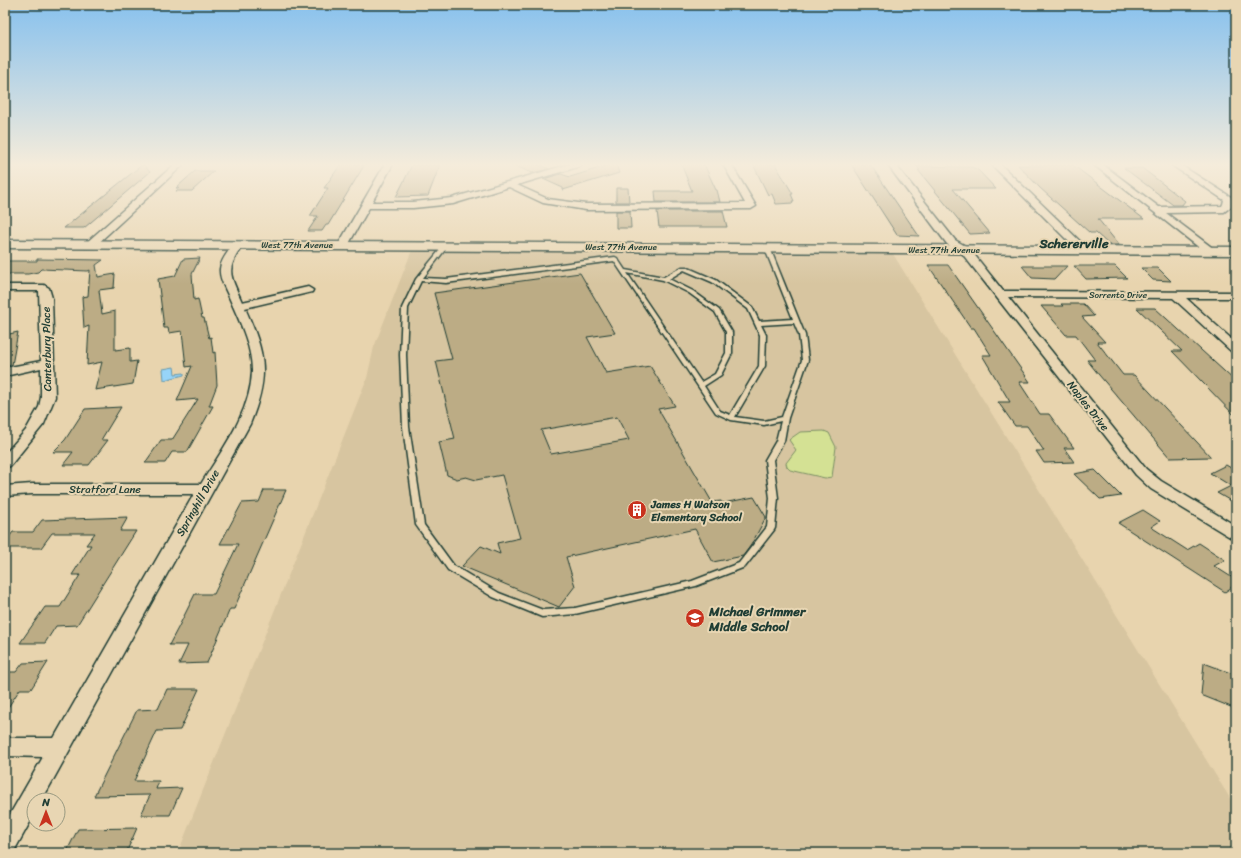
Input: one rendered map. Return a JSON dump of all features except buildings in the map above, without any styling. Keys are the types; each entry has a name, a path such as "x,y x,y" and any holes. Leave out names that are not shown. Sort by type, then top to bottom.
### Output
{"street":[{"path":"91,244 135,204"},
{"path":"343,245 365,205 433,204"},
{"path":"566,204 586,207 751,206 750,204"},
{"name":"Naples Drive","path":"922,204 951,242 965,250 1141,472 1156,485 1236,533"},
{"path":"1036,204 1083,250"},
{"path":"1149,204 1210,251"},
{"path":"1157,210 1224,209 1228,204"},
{"name":"West 77th Avenue","path":"5,244 446,246 617,253 768,248 1236,251"},
{"name":"Springhill Drive","path":"5,845 58,748 205,489 239,433 251,405 256,388 258,368 256,354 225,274 224,267 228,258 238,245"},
{"name":"Canterbury Place","path":"5,288 44,288 48,363 48,397 45,411 32,432 5,463"},
{"path":"238,306 308,290"},
{"name":"Sorrento Drive","path":"1000,294 1236,295"},
{"path":"1176,295 1236,349"},
{"path":"5,372 48,363"},
{"name":"Stratford Lane","path":"5,491 32,489 205,489"},
{"path":"5,747 58,748"}],"lane":[{"path":"446,246 419,279 405,308 403,355 406,426 420,525 451,568 496,595 542,614 575,611 692,584 742,565 771,528 774,498 769,460 780,441 805,360 802,335 768,248"},
{"path":"419,279 446,281 617,253 623,271 718,412 731,418 764,424 786,418"},
{"path":"665,279 684,268 714,281 750,308 763,335 762,366 731,418"},
{"path":"623,271 665,279 691,292 717,311 729,332 729,353 718,375 700,385"},
{"path":"757,323 796,321"}],"shaded area":[{"name":"Michael Grimmer Middle School","path":"412,250 597,252 655,250 745,250 893,254 1236,808 1236,853 178,853 367,378 374,347"}],"green space":[{"path":"824,431 829,433 836,447 832,477 825,478 790,470 786,463 796,450 789,440 800,432"}],"water":[{"path":"174,367 175,374 184,373 184,375 164,380 163,369"}],"place":[{"name":"James H Watson Elementary School","path":"637,510"},
{"name":"Michael Grimmer Middle School","path":"695,618"}],"district":[{"name":"Schererville","path":"1074,243"}]}
